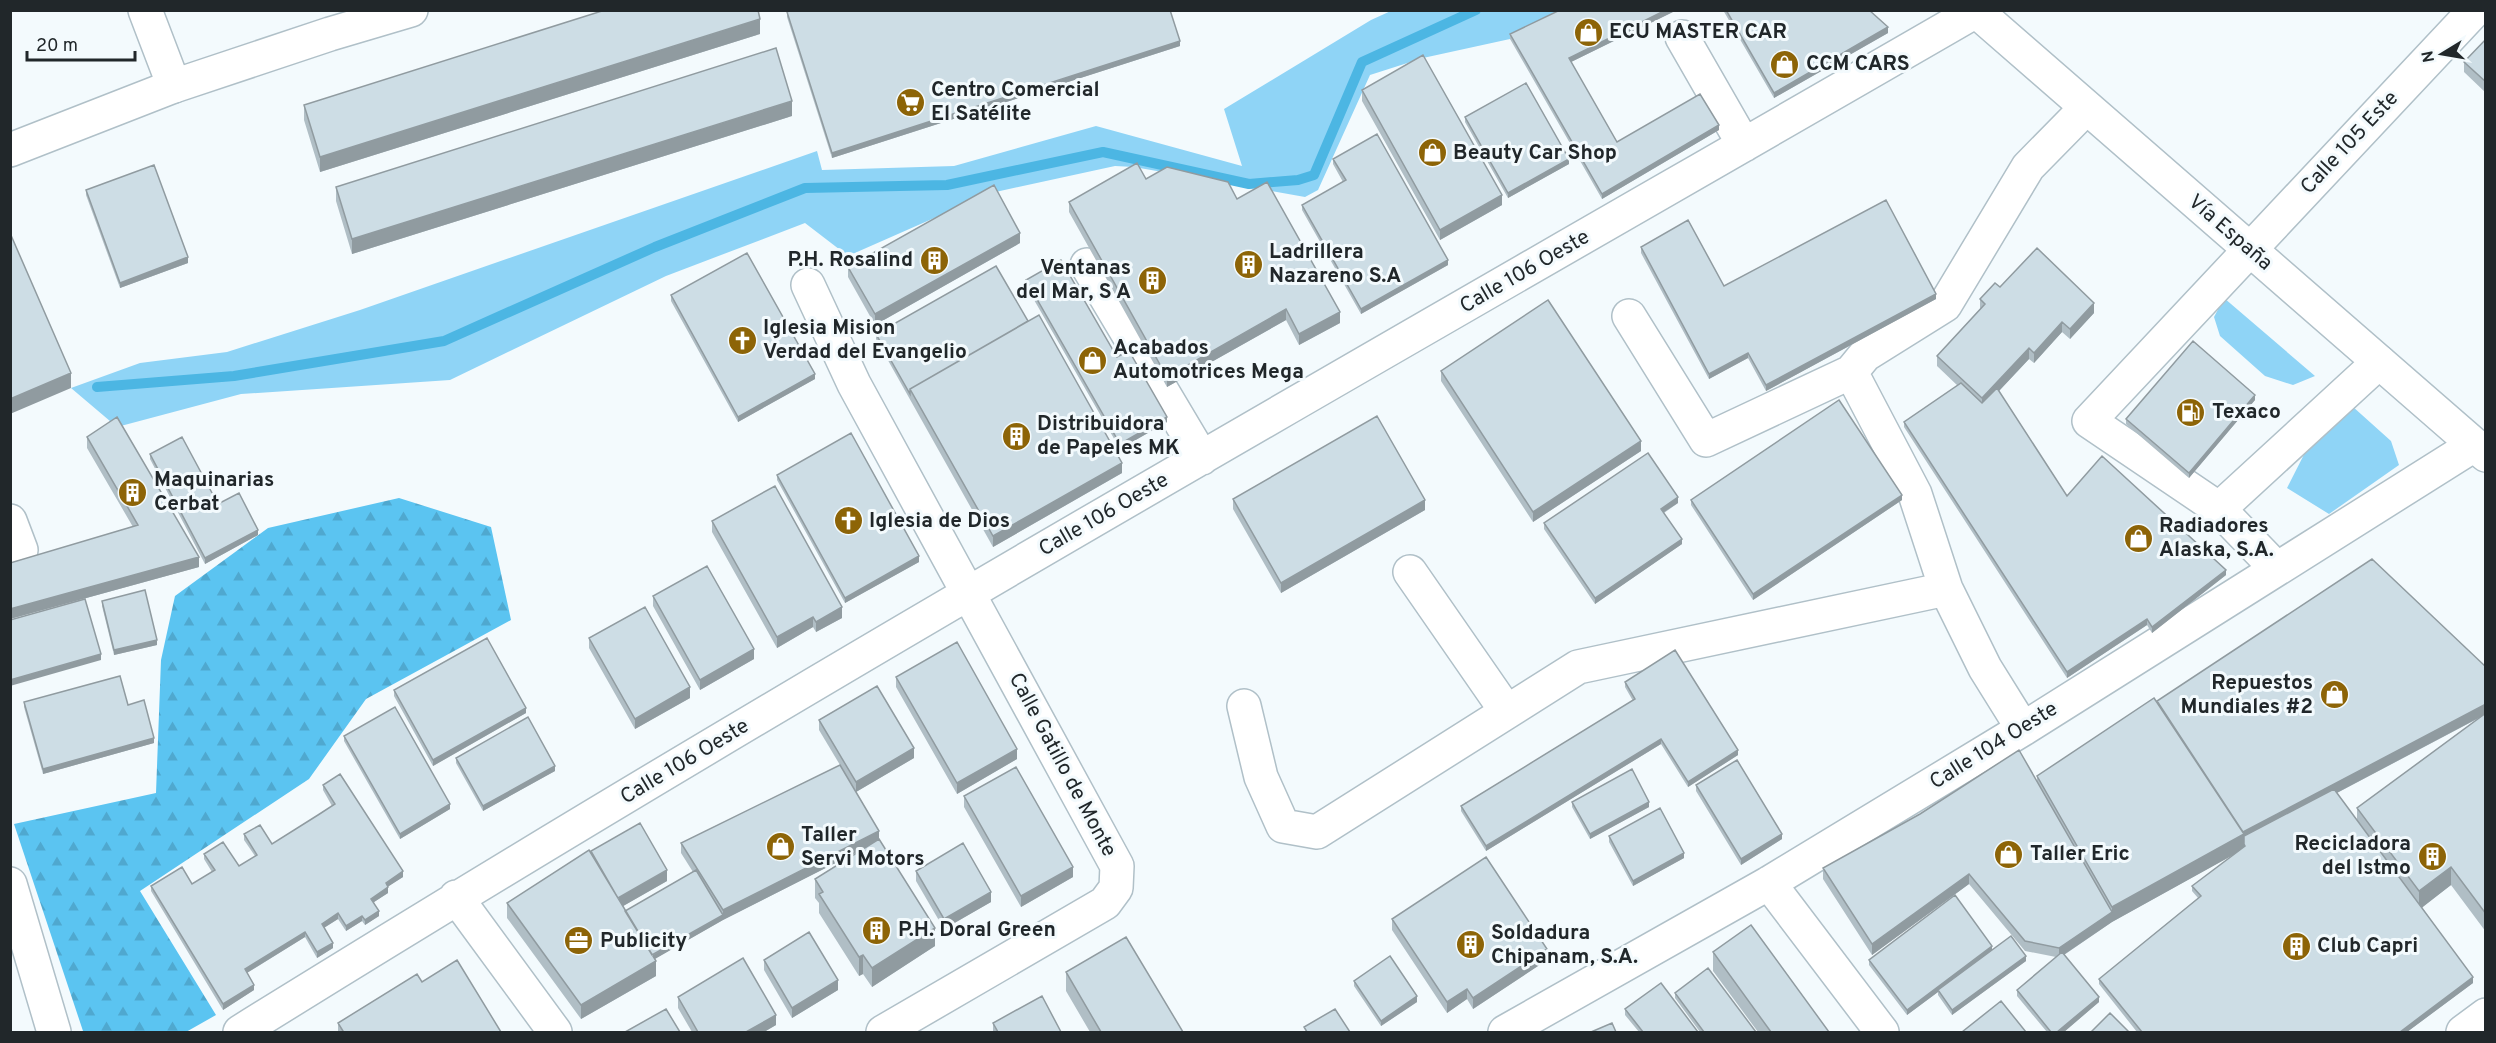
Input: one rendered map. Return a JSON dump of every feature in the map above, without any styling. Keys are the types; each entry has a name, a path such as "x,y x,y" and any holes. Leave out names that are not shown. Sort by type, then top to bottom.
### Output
{"street":[{"path":"145,10 174,86"},
{"path":"10,150 174,86 330,34 411,10"},
{"name":"Calle 105 Este","path":"2219,509 2089,422 2475,10"},
{"name":"Vía España","path":"1976,11 2480,450"},
{"name":"Calle 106 Oeste","path":"240,1032 456,897 969,593 1976,11"},
{"path":"1682,37 1744,145"},
{"path":"1629,316 1706,440 1851,372 1865,354 1945,305 2028,167 2086,108"},
{"path":"1087,265 1202,458"},
{"name":"Calle Gatillo de Monte","path":"808,285 854,384 1117,866 1116,888 1105,903 883,1032"},
{"path":"2276,568 2219,509 2379,362"},
{"path":"1851,372 1916,494 1946,589 1985,668 2023,729"},
{"name":"Calle 104 Oeste","path":"1505,1032 1769,883 2023,729 2276,568 2480,450"},
{"path":"1410,572 1507,712"},
{"path":"1244,706 1261,777 1283,826 1317,832 1578,667 1946,589"},
{"path":"1769,883 1882,1032"},
{"path":"10,884 54,1032"},
{"path":"456,897 555,1032"},
{"path":"2463,1032 2486,1015"}],"shaded area":[{"path":"1393,10 1571,11 1510,39 1423,58 1370,75 1318,190 1305,197 1134,167 1115,166 991,193 848,256 805,223 666,276 450,380 241,394 117,427 71,388 140,363 227,352 360,310 817,151 822,170 954,166 1096,126 1242,166 1224,109 1371,20"},
{"path":"2224,298 2315,376 2293,385 2265,376 2220,336 2214,317"},
{"path":"2352,406 2391,441 2399,465 2329,514 2287,488 2318,427"}],"green space":[{"path":"399,498 491,527 511,620 366,699 309,779 140,891 216,1015 186,1032 83,1031 14,824 156,793 161,660 175,596 268,528"}],"building":[{"path":"605,10 758,10 760,19 320,157 304,105"},
{"name":"Centro Comercial El Satélite","path":"791,10 1170,10 1180,41 832,153 787,12"},
{"path":"1560,10 1666,10 1569,58 1617,142 1700,94 1719,125 1602,194 1510,34"},
{"path":"1726,10 1869,10 1888,27 1774,93"},
{"path":"2486,39 2486,82 2464,62"},
{"path":"776,48 792,101 352,239 336,187"},
{"name":"Beauty Car Shop","path":"1423,55 1502,195 1440,230 1362,90"},
{"path":"1526,83 1569,159 1508,193 1465,117"},
{"path":"1377,134 1448,260 1361,309 1302,205 1346,180 1333,159"},
{"path":"1137,163 1146,179 1167,167 1228,182 1237,199 1267,182 1340,312 1299,334 1286,309 1167,377 1069,202"},
{"path":"154,165 188,257 120,283 86,190"},
{"name":"P.H. Rosalind","path":"994,185 1020,233 875,314 848,267"},
{"path":"1886,200 1936,294 1766,385 1748,353 1709,374 1641,247 1688,220 1724,286"},
{"path":"10,233 71,373 10,399"},
{"path":"2037,248 2094,303 2070,329 2062,322 2034,353 2029,348 1982,398 1937,356 1985,304 1980,299 1995,283 2000,287"},
{"name":"Iglesia Mision Verdad del Evangelio","path":"747,253 815,374 738,417 671,295"},
{"name":"Acabados Automotrices Mega","path":"1061,260 1117,357 1129,351 1167,417 1120,444 1026,280"},
{"path":"996,266 1028,321 910,389 910,394 876,334"},
{"path":"1548,300 1641,441 1533,512 1441,371"},
{"name":"Distribuidora de Papeles MK","path":"1039,315 1122,463 993,536 910,389"},
{"name":"Texaco","path":"2193,341 2255,395 2189,473 2126,419"},
{"path":"1961,383 1982,403 1997,388 2067,496 2102,456 2226,570 2152,627 2147,619 2067,672 1904,422"},
{"path":"1839,400 1902,495 1753,594 1691,500"},
{"path":"1377,416 1425,500 1281,583 1233,499"},
{"name":"Maquinarias Cerbat","path":"117,417 199,557 10,609 10,563 138,525 87,437"},
{"name":"Iglesia de Dios","path":"851,433 919,556 845,598 777,475"},
{"path":"182,437 218,504 239,493 258,530 205,558 150,454"},
{"path":"1648,453 1678,497 1661,509 1682,539 1595,598 1544,523"},
{"path":"775,486 842,607 816,622 813,617 777,637 712,521"},
{"name":"Repuestos Mundiales #2","path":"2372,559 2486,667 2486,704 2243,832 2157,701"},
{"path":"707,566 754,649 700,680 653,596"},
{"path":"145,590 157,640 114,650 102,601"},
{"path":"85,599 101,654 10,680 10,620"},
{"path":"645,607 690,687 635,719 589,638"},
{"path":"487,638 526,708 433,760 394,690"},
{"path":"957,642 1017,749 957,783 896,677"},
{"path":"1675,650 1738,750 1688,782 1661,739 1486,846 1461,806 1635,699 1625,682"},
{"path":"120,676 128,705 144,700 154,738 43,769 24,702"},
{"path":"877,686 914,748 856,782 819,720"},
{"path":"2154,698 2244,834 2112,907 2037,776"},
{"path":"395,707 450,804 400,834 344,736"},
{"name":"Recicladora del Istmo","path":"2486,713 2486,914 2451,867 2419,891 2357,808"},
{"path":"528,717 555,766 483,806 456,758"},
{"name":"Taller Eric","path":"2019,750 2112,912 2059,948 2025,941 1969,874 1872,944 1823,868 1920,814"},
{"path":"1737,760 1782,834 1741,859 1696,785"},
{"name":"Taller Servi Motors","path":"840,765 879,831 723,910 681,843"},
{"path":"1016,767 1073,867 1021,896 964,796"},
{"path":"1632,769 1649,802 1590,834 1572,802"},
{"path":"340,774 403,871 386,883 388,887 371,899 379,911 365,920 362,916 346,926 338,913 322,924 333,943 317,952 305,932 245,969 254,985 223,1004 151,886 182,867 192,884 215,870 204,854 223,842 239,866 257,855 244,834 260,825 272,844 335,804 323,785"},
{"name":"Club Capri","path":"2334,789 2473,977 2400,1032 2142,1032 2099,979 2201,896 2192,886 2245,846 2244,836"},
{"path":"1660,808 1684,853 1633,881 1609,836"},
{"path":"640,823 667,870 618,898 591,851"},
{"name":"P.H. Doral Green","path":"879,839 935,928 872,968 863,955 859,957 819,894 823,892 815,879"},
{"path":"963,843 991,892 944,919 916,871"},
{"name":"Publicity","path":"589,850 656,961 581,1005 507,903"},
{"name":"Soldadura Chipanam, S.A.","path":"1486,857 1547,949 1473,998 1467,989 1447,1002 1392,919"},
{"path":"696,870 723,915 652,955 625,911"},
{"path":"1955,895 1992,946 1907,1010 1869,960"},
{"path":"1751,925 1829,1032 1771,1032 1713,952"},
{"path":"809,932 838,980 792,1008 764,960"},
{"path":"2011,936 2026,956 1952,1010 1938,990"},
{"path":"1126,937 1183,1032 1101,1032 1066,972"},
{"path":"2062,952 2099,997 2057,1032 2051,1032 2017,990"},
{"path":"1390,956 1417,996 1381,1021 1354,981"},
{"path":"743,958 776,1015 746,1032 698,1032 678,997"},
{"path":"457,960 501,1032 341,1032 343,1031 338,1023 417,974 422,982"},
{"path":"1708,968 1756,1032 1704,1032 1675,993"},
{"path":"1661,983 1698,1032 1643,1032 1625,1009"},
{"path":"1042,996 1061,1032 998,1032 993,1023"},
{"path":"2001,1001 2026,1032 1962,1032"},
{"path":"666,1009 680,1032 625,1032"},
{"path":"1335,1009 1350,1032 1307,1032 1304,1027"},
{"path":"2110,1013 2129,1032 2091,1032"},
{"path":"1612,1023 1616,1032 1591,1032"}],"waterway":[{"path":"97,387 234,376 444,341 655,247 805,188 947,185 1103,152 1249,184 1298,180 1314,175 1362,62 1476,10"}],"place":[{"name":"ECU MASTER CAR","path":"1588,32"},
{"name":"CCM CARS","path":"1785,64"},
{"name":"Centro Comercial El Satélite","path":"910,102"},
{"name":"Beauty Car Shop","path":"1432,153"},
{"name":"P.H. Rosalind","path":"934,260"},
{"name":"Ladrillera Nazareno S.A","path":"1248,264"},
{"name":"Ventanas del Mar, S A","path":"1152,280"},
{"name":"Iglesia Mision Verdad del Evangelio","path":"742,340"},
{"name":"Acabados Automotrices Mega","path":"1092,360"},
{"name":"Texaco","path":"2191,412"},
{"name":"Distribuidora de Papeles MK","path":"1016,436"},
{"name":"Maquinarias Cerbat","path":"133,492"},
{"name":"Iglesia de Dios","path":"848,521"},
{"name":"Radiadores Alaska, S.A.","path":"2138,538"},
{"name":"Repuestos Mundiales #2","path":"2334,695"},
{"name":"Taller Servi Motors","path":"780,847"},
{"name":"Taller Eric","path":"2009,854"},
{"name":"Recicladora del Istmo","path":"2432,856"},
{"name":"P.H. Doral Green","path":"877,930"},
{"name":"Publicity","path":"579,941"},
{"name":"Soldadura Chipanam, S.A.","path":"1470,945"},
{"name":"Club Capri","path":"2296,946"}]}
